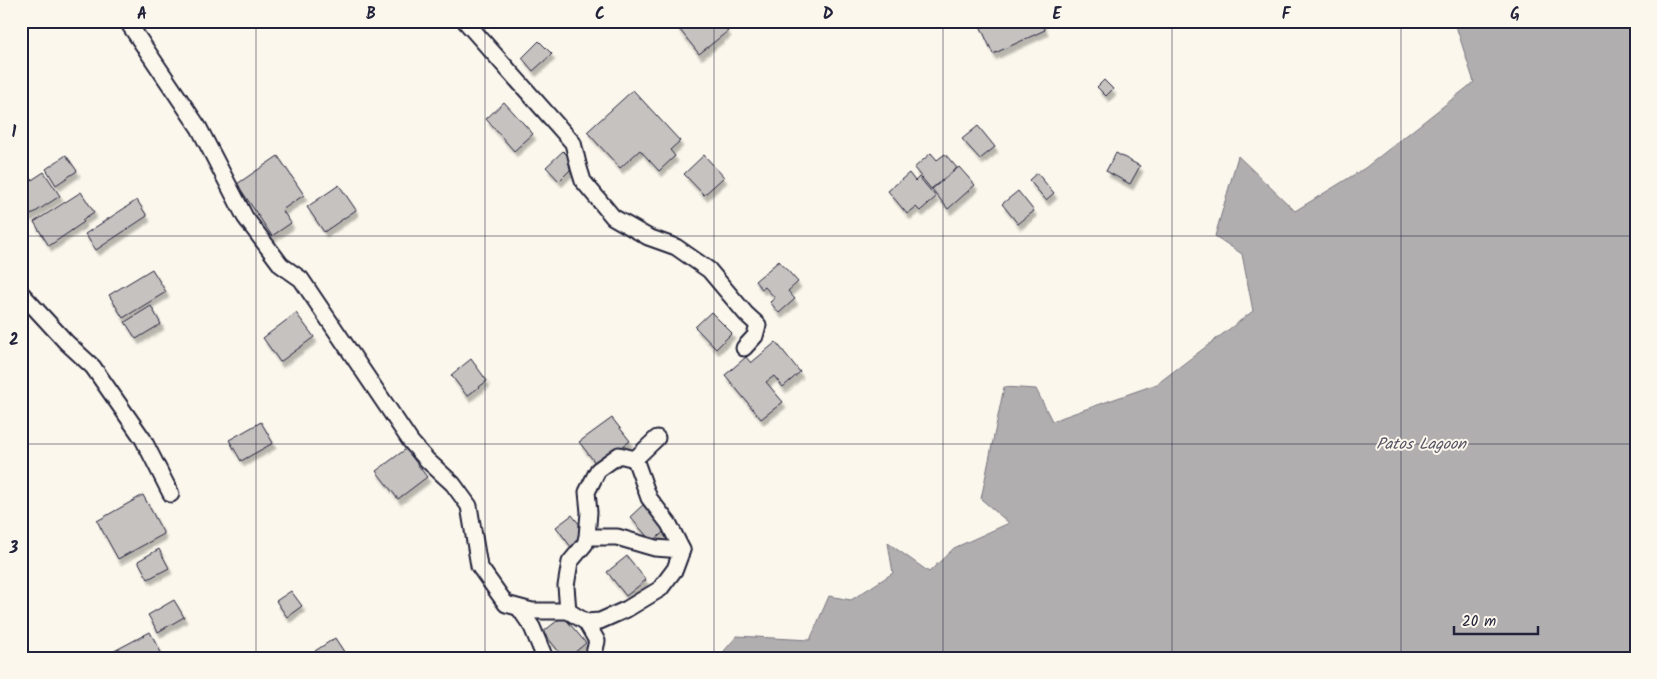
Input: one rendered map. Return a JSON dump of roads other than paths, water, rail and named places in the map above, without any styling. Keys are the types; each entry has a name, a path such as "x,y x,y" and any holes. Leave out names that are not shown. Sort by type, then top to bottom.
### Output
{"lane":[{"path":"127,21 199,128 245,217 281,265 301,278 411,442 453,484 469,506 479,566 506,604 532,612 568,611 586,622 597,641 593,658"},
{"path":"465,21 574,143 579,168 584,181 613,217 648,237 676,247 709,270 746,314 758,325 755,336 744,348"},
{"path":"21,293 66,342 93,367 143,439 171,494"},
{"path":"635,459 657,438"},
{"path":"568,611 566,586 570,562 585,544 587,537 589,512 587,492 598,470 619,455 635,459"},
{"path":"586,622 600,621 627,609 660,589 675,569 682,550 668,524 649,498 635,459"},
{"path":"587,537 617,537 655,548 682,550"},
{"path":"519,608 532,627 545,658"}],"water":[{"name":"Patos Lagoon","path":"1457,21 1636,21 1636,658 718,658 737,636 810,640 829,596 851,600 893,573 888,543 929,572 954,548 1009,523 981,499 1004,387 1036,389 1052,421 1157,384 1253,311 1242,254 1215,236 1238,156 1295,211 1365,168 1474,82 1456,26"}]}
